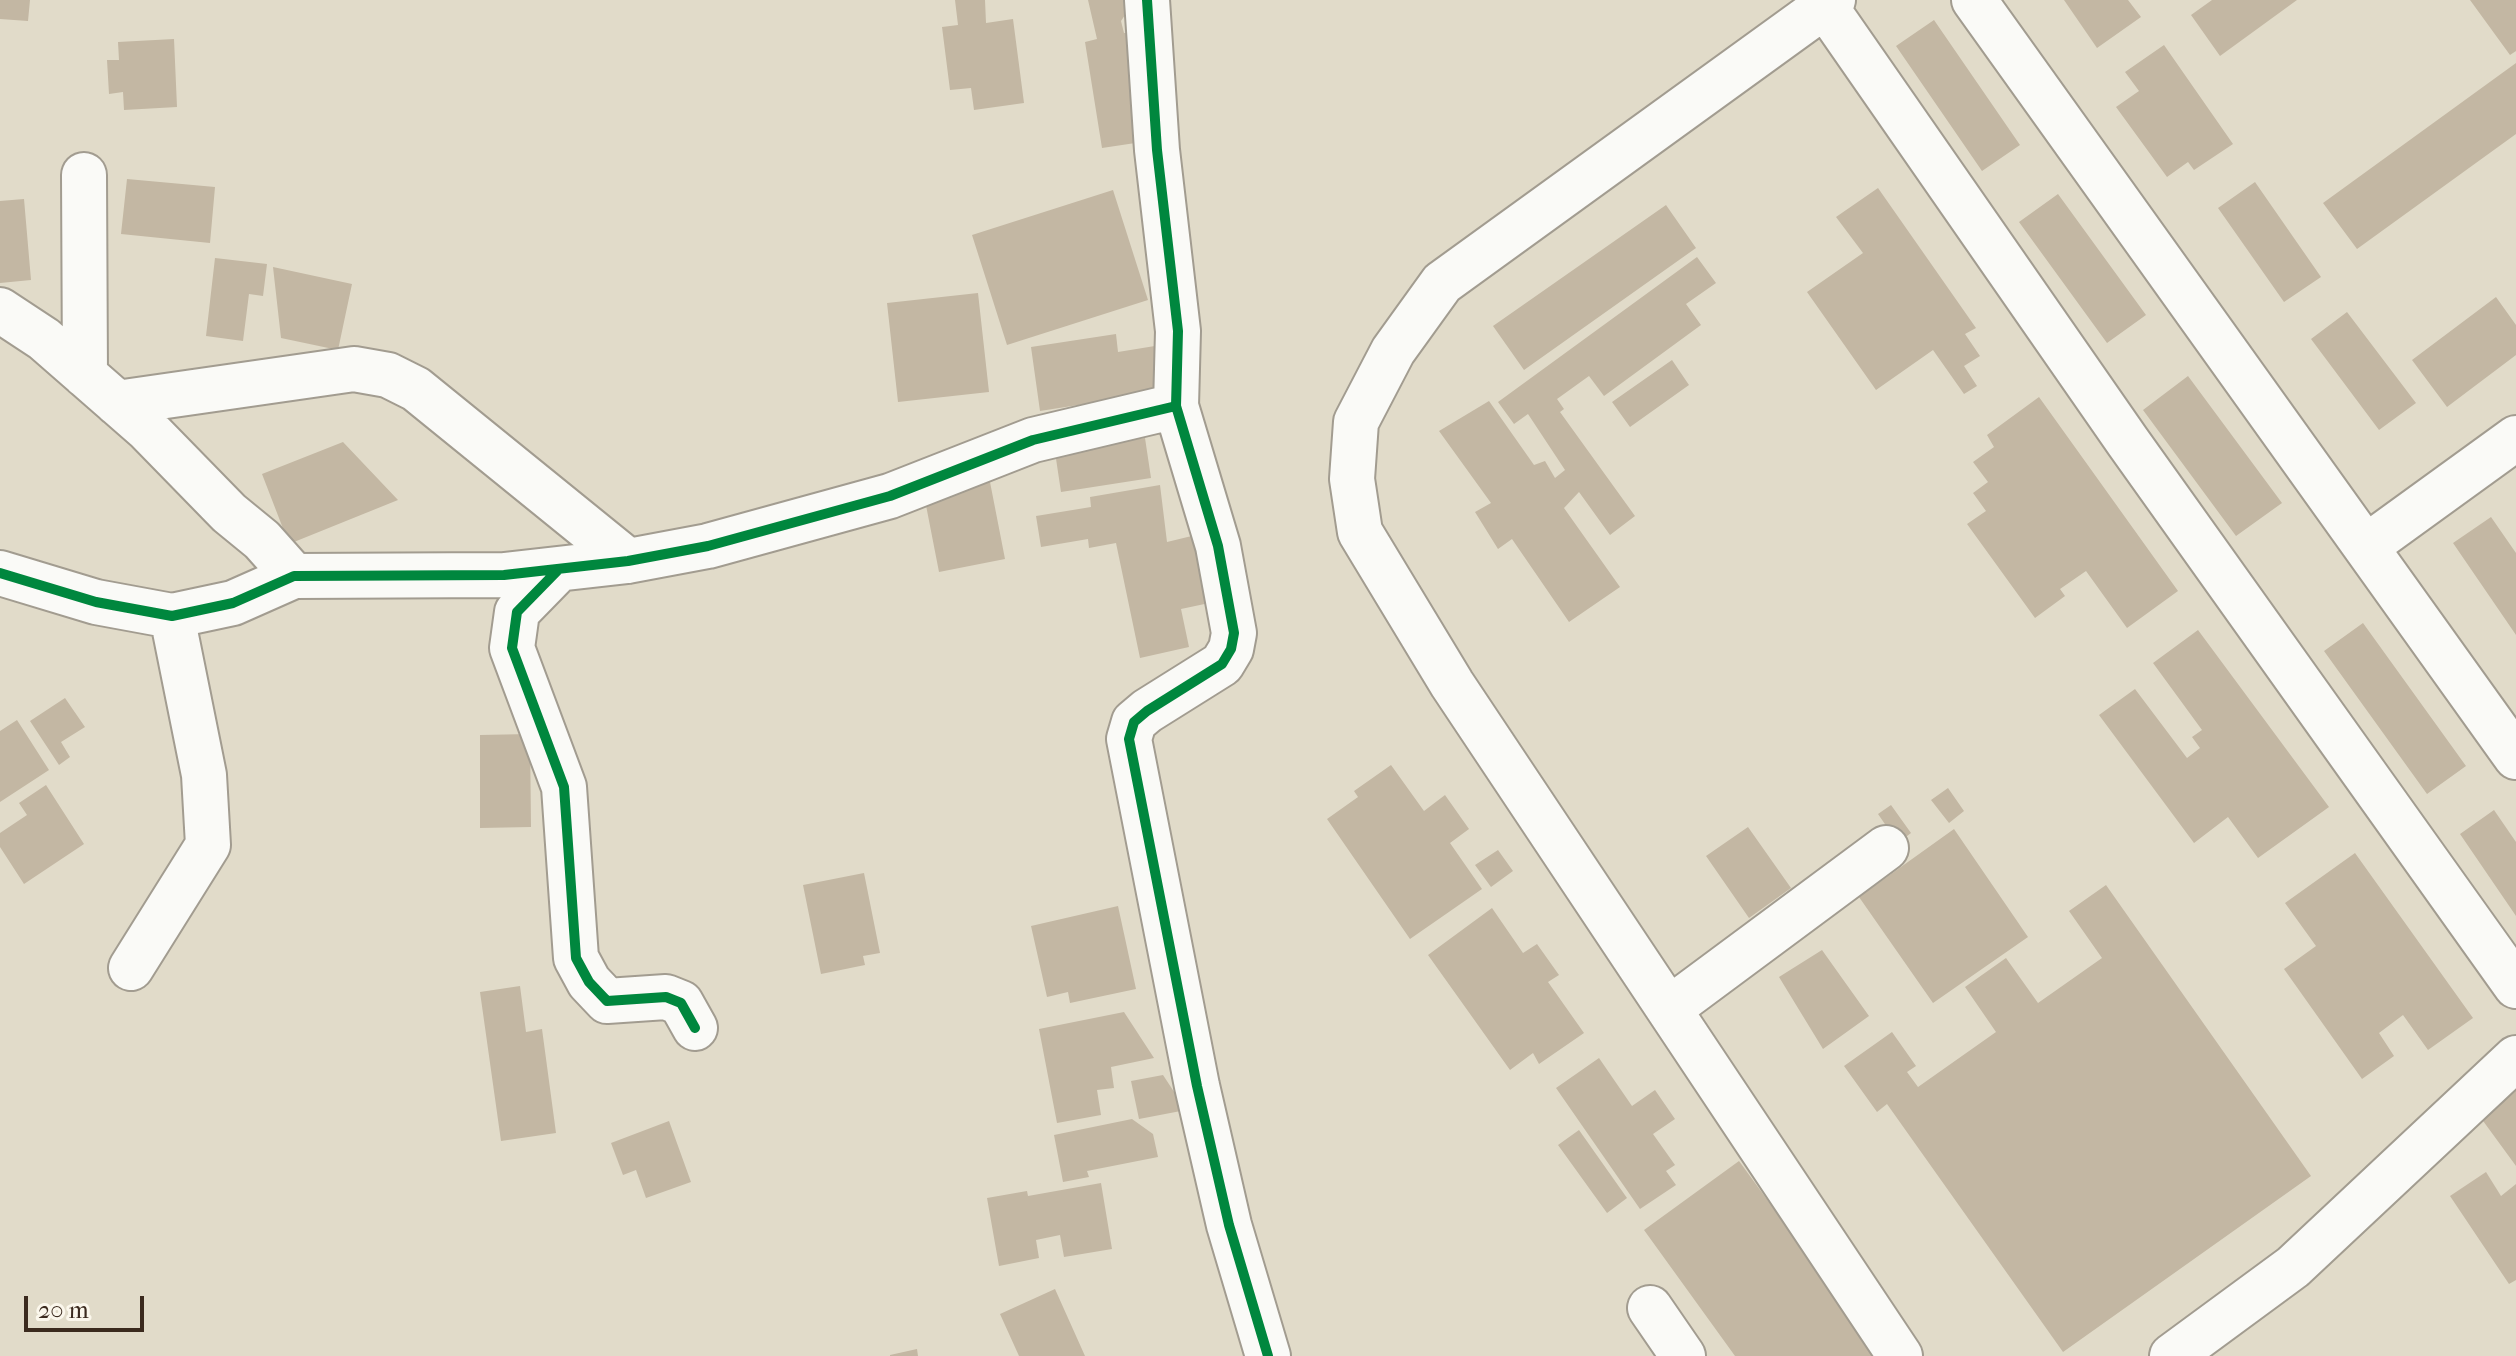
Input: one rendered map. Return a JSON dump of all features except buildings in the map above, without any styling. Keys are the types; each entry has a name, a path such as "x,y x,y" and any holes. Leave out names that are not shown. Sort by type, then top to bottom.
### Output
{"street":[{"path":"1147,0 1157,150 1178,331 1176,406 1218,546 1234,633 1231,649 1222,664 1147,711 1134,722 1129,739 1197,1086 1229,1225 1268,1356"},
{"path":"1974,0 2516,757"},
{"path":"1900,1356 1452,684 1360,532 1352,479 1356,422 1393,351 1442,283 1829,3 2137,455 2516,986"},
{"path":"84,175 85,375"},
{"path":"0,310 44,339 117,403 229,513 262,540 294,576"},
{"path":"117,403 354,369 388,375 416,389 628,561"},
{"path":"0,573 96,602 172,616 233,603 294,576 504,575 628,561 708,546 890,496 1033,440 1176,406"},
{"path":"2367,546 2516,438"},
{"path":"559,569 517,612 512,648 564,787 576,958 589,982 607,1001 666,997 681,1003 695,1028"},
{"path":"131,968 208,845 204,775 172,616"},
{"path":"1669,1009 1886,848"},
{"path":"2172,1356 2293,1267 2516,1058"},
{"path":"1650,1308 1683,1356"}],"cycle path":[{"path":"1147,0 1157,150 1178,331 1176,406 1218,546 1234,633 1231,649 1222,664 1147,711 1134,722 1129,739 1197,1086 1229,1225 1268,1356"},
{"path":"0,573 96,602 172,616 233,603 294,576 504,575 628,561 708,546 890,496 1033,440 1176,406"},
{"path":"559,569 517,612 512,648 564,787 576,958 589,982 607,1001 666,997 681,1003 695,1028"}]}
